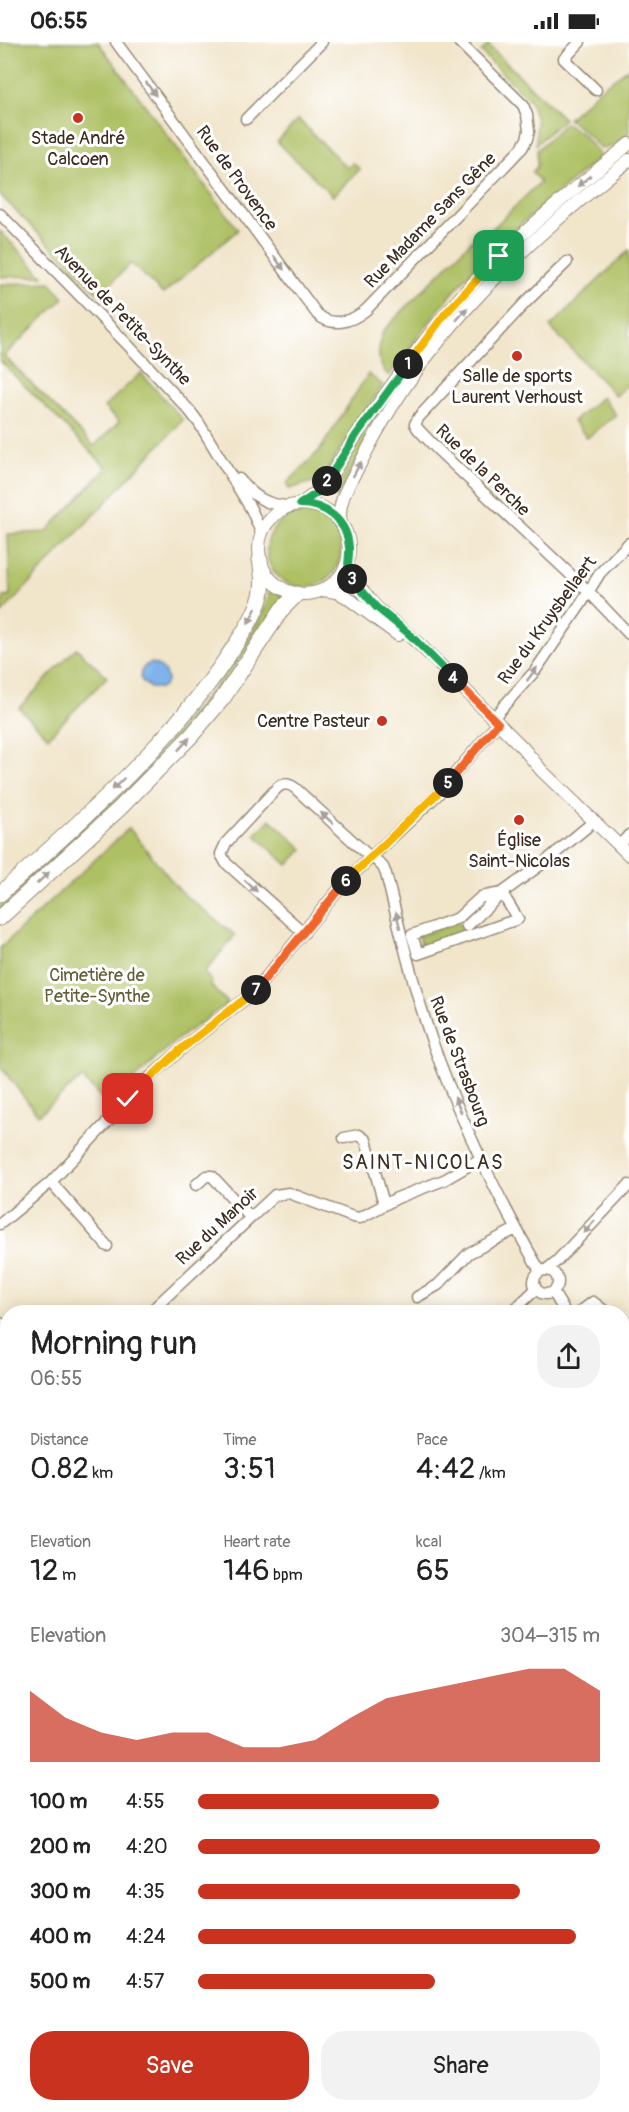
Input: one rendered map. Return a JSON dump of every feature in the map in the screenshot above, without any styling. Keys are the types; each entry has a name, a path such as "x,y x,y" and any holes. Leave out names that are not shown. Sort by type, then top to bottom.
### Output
{"highway":[{"path":"0,894 145,757 201,695 237,642 258,605 262,591 260,560"},
{"path":"0,918 120,808 199,728 282,609 297,594"}],"main road":[{"path":"629,144 521,235 469,286 440,321 362,427 325,484 314,496 272,518 262,534 259,545 260,560 274,583 286,591 312,594 323,590 339,579 347,564 349,544 341,523 341,502 378,429 412,377 439,341 480,294 523,251 629,160"},
{"path":"295,505 322,508 341,523"},
{"path":"347,564 352,578 367,597 434,659 542,771 629,855"},
{"path":"323,590 345,596 434,659"}],"street":[{"name":"Rue de Provence","path":"116,42 312,308 323,319 339,323"},
{"name":"Rue Madame Sans Gêne","path":"339,323 352,319 366,310 522,148 527,139 529,125 520,101 459,42"},
{"path":"580,42 564,59 596,90"},
{"path":"246,119 319,43"},
{"name":"Avenue de Petite-Synthe","path":"0,214 168,386 194,416 253,512 262,534"},
{"name":"Rue de la Perche","path":"567,262 477,353 415,424 437,449 588,591"},
{"name":"Avenue de Petite-Synthe","path":"213,445 252,493 271,504 295,505"},
{"name":"Rue du Kruysbellaert","path":"0,1224 51,1182 148,1078 254,992 345,882 435,797 535,671 603,569 629,543"},
{"path":"588,591 629,634"},
{"name":"Rue de Strasbourg","path":"303,933 226,863 221,854 226,843 276,789 286,784 295,788 386,872 409,945 409,970 435,1049 480,1159 516,1229 543,1271"},
{"path":"471,930 501,893 550,858 587,827"},
{"path":"620,846 629,835"},
{"path":"501,893 518,919 471,930 418,954 409,945 412,935 458,918 481,897 501,893"},
{"path":"458,918 471,930"},
{"path":"344,1138 360,1135 366,1140 384,1204"},
{"name":"Rue du Manoir","path":"157,1305 269,1198 282,1193 296,1195 357,1218 367,1215 384,1204 441,1182 480,1159"},
{"path":"196,1185 206,1176 212,1176 250,1217"},
{"path":"51,1182 107,1246"},
{"path":"543,1271 552,1272 557,1278 557,1286 553,1292 544,1294 536,1289 534,1278 543,1271 557,1261 629,1185"},
{"path":"417,1297 438,1285 469,1253 516,1229"},
{"path":"519,1305 536,1289"},
{"path":"553,1292 561,1305"}],"green space":[{"name":"Stade André Calcoen","path":"0,42 98,42 238,230 163,294 131,263 100,295 0,195"},
{"path":"488,45 564,119 536,144 536,120 530,101 481,52"},
{"path":"629,68 629,133 612,147 600,148 584,131 568,119 601,88"},
{"path":"298,119 347,168 353,163 360,169 333,196 277,142"},
{"path":"565,123 581,133 601,156 520,225 474,269 389,376 380,361 379,349 383,331 480,232 486,235 540,182 532,172 537,167 537,150"},
{"path":"0,231 43,276 0,277"},
{"path":"629,250 629,383 616,396 550,327"},
{"path":"50,282 64,298 4,356 94,446 119,422 104,407 141,373 183,420 0,615 4,597 10,596 8,534 46,532 107,468 0,361 0,284"},
{"path":"368,374 383,385 326,472 316,485 312,482 289,489 286,484 320,450"},
{"path":"602,397 616,415 587,438 573,421"},
{"path":"384,402 389,405 337,498 326,492"},
{"path":"304,513 325,519 335,529 341,550 335,571 325,581 304,587 283,581 273,571 267,550 273,529 283,519"},
{"path":"270,587 286,597 196,720 139,781 0,910 0,903 145,764 199,706 247,641 264,608"},
{"path":"76,648 107,677 48,737 19,708"},
{"path":"270,819 303,849 288,865 255,835"},
{"name":"Cimetière de Petite-Synthe","path":"129,828 180,891 235,935 204,973 212,981 211,986 228,1003 175,1041 107,1104 82,1078 38,1115 0,1066 0,948"},
{"path":"458,922 469,933 423,949 418,936"}],"water":[{"path":"151,663 160,667 166,675 167,682 161,688 150,688 142,681 142,670"}],"place":[{"name":"Stade André Calcoen","path":"78,118"},
{"name":"Salle de sports Laurent Verhoust","path":"517,356"},
{"name":"Centre Pasteur","path":"382,721"},
{"name":"Église Saint-Nicolas","path":"519,820"}],"district":[{"name":"SAINT-NICOLAS","path":"423,1162"}],"route":[{"path":"128,1099 180,1050 254,992 345,882 435,797 498,723 408,633 376,607 357,585 350,575 347,564 349,544 347,536 335,517 319,507 300,504 314,496 325,484 357,434 440,321 469,286 499,256"}]}
